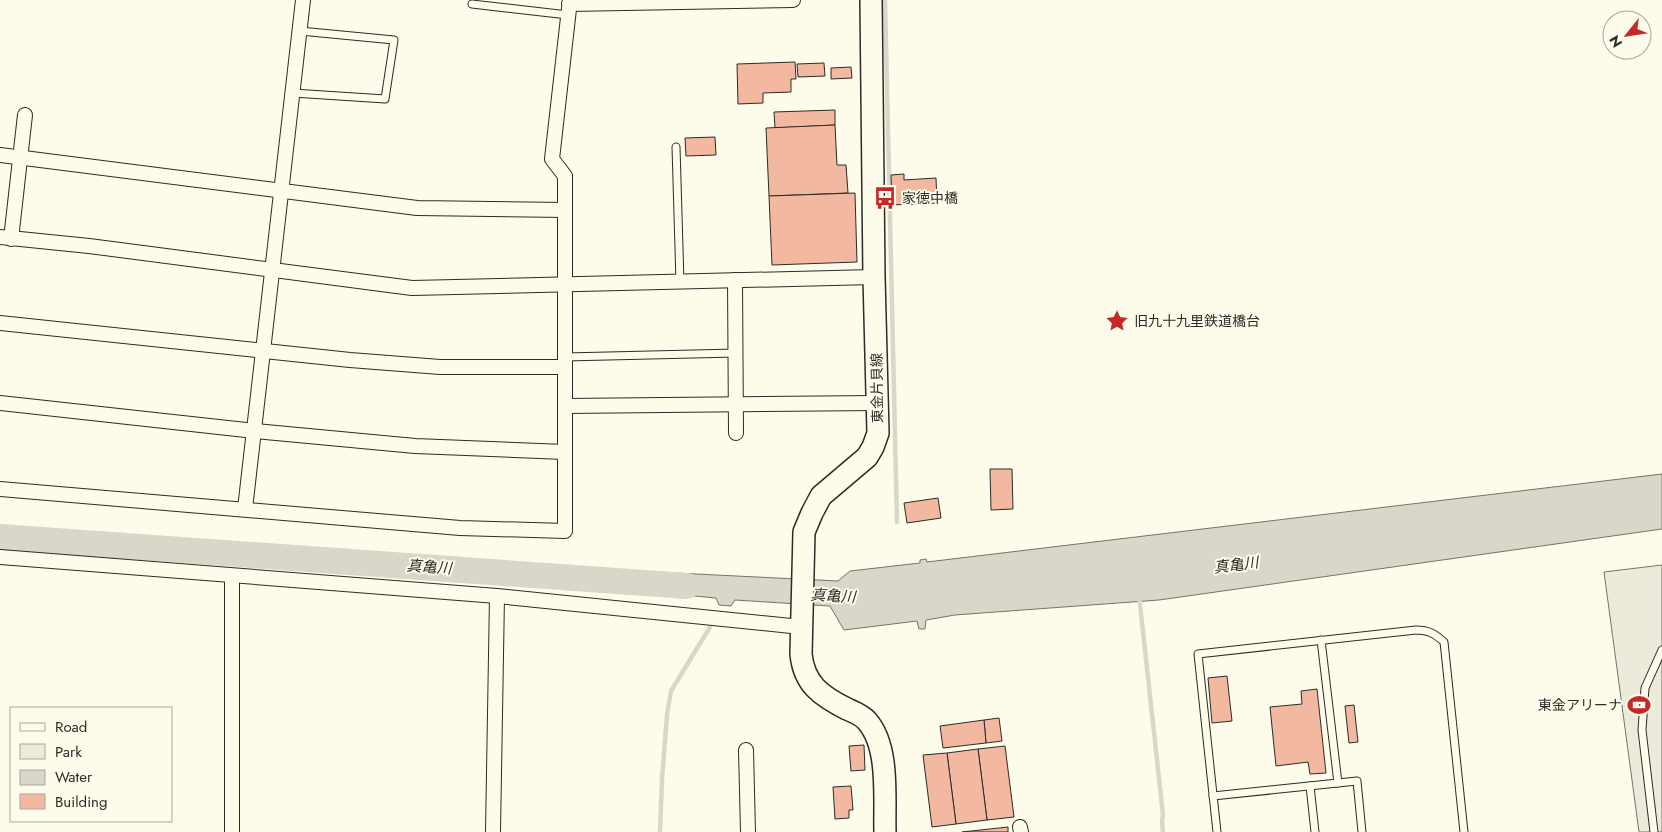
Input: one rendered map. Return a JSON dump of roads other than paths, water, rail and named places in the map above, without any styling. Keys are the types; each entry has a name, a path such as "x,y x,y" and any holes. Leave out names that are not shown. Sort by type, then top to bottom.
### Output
{"main road":[{"name":"東金片貝線","path":"871,0 878,433 867,456 821,496 804,532 801,654 802,668 808,680 821,693 866,720 878,743 884,758 885,832"}],"street":[{"path":"246,509 303,0"},
{"path":"0,489 460,528 565,531 564,176 552,159 569,6 793,0"},
{"path":"25,115 6,238 89,246 412,288 874,277"},
{"path":"0,155 417,208 565,210"},
{"path":"735,280 736,433"},
{"path":"0,323 264,351 440,367 565,362"},
{"path":"0,403 255,431 414,446 565,452"},
{"path":"565,406 878,403"},
{"path":"0,556 497,596 801,627"},
{"path":"232,576 232,832"},
{"path":"493,832 497,596"},
{"path":"746,750 748,832"}],"lane":[{"path":"472,4 569,6"},
{"path":"293,93 385,99 394,40 300,32"},
{"path":"676,147 680,282"},
{"path":"565,362 736,353"},
{"path":"1217,832 1198,654 1426,630 1436,634 1444,642 1464,832"},
{"path":"1321,640 1338,783"},
{"path":"1654,832 1642,730 1645,688 1662,650"},
{"path":"1213,796 1357,781 1362,832"},
{"path":"1310,786 1315,832"}],"water":[{"path":"1662,474 1662,529 1159,600 955,615 926,620 925,629 919,629 917,621 844,630 830,606 735,600 731,606 719,605 716,598 652,592 655,572 838,581 850,571 920,563 920,560 926,559 927,562"}],"waterway":[{"path":"885,0 897,522"},
{"name":"真亀川","path":"0,537 687,586"},
{"path":"1139,595 1163,815 1163,832"},
{"path":"660,832 662,779 667,715 671,691 710,627"}],"place":[{"name":"家徳中橋","path":"885,198"},
{"name":"旧九十九里鉄道橋台","path":"1117,321"},
{"name":"東金アリーナ","path":"1639,705"}]}
